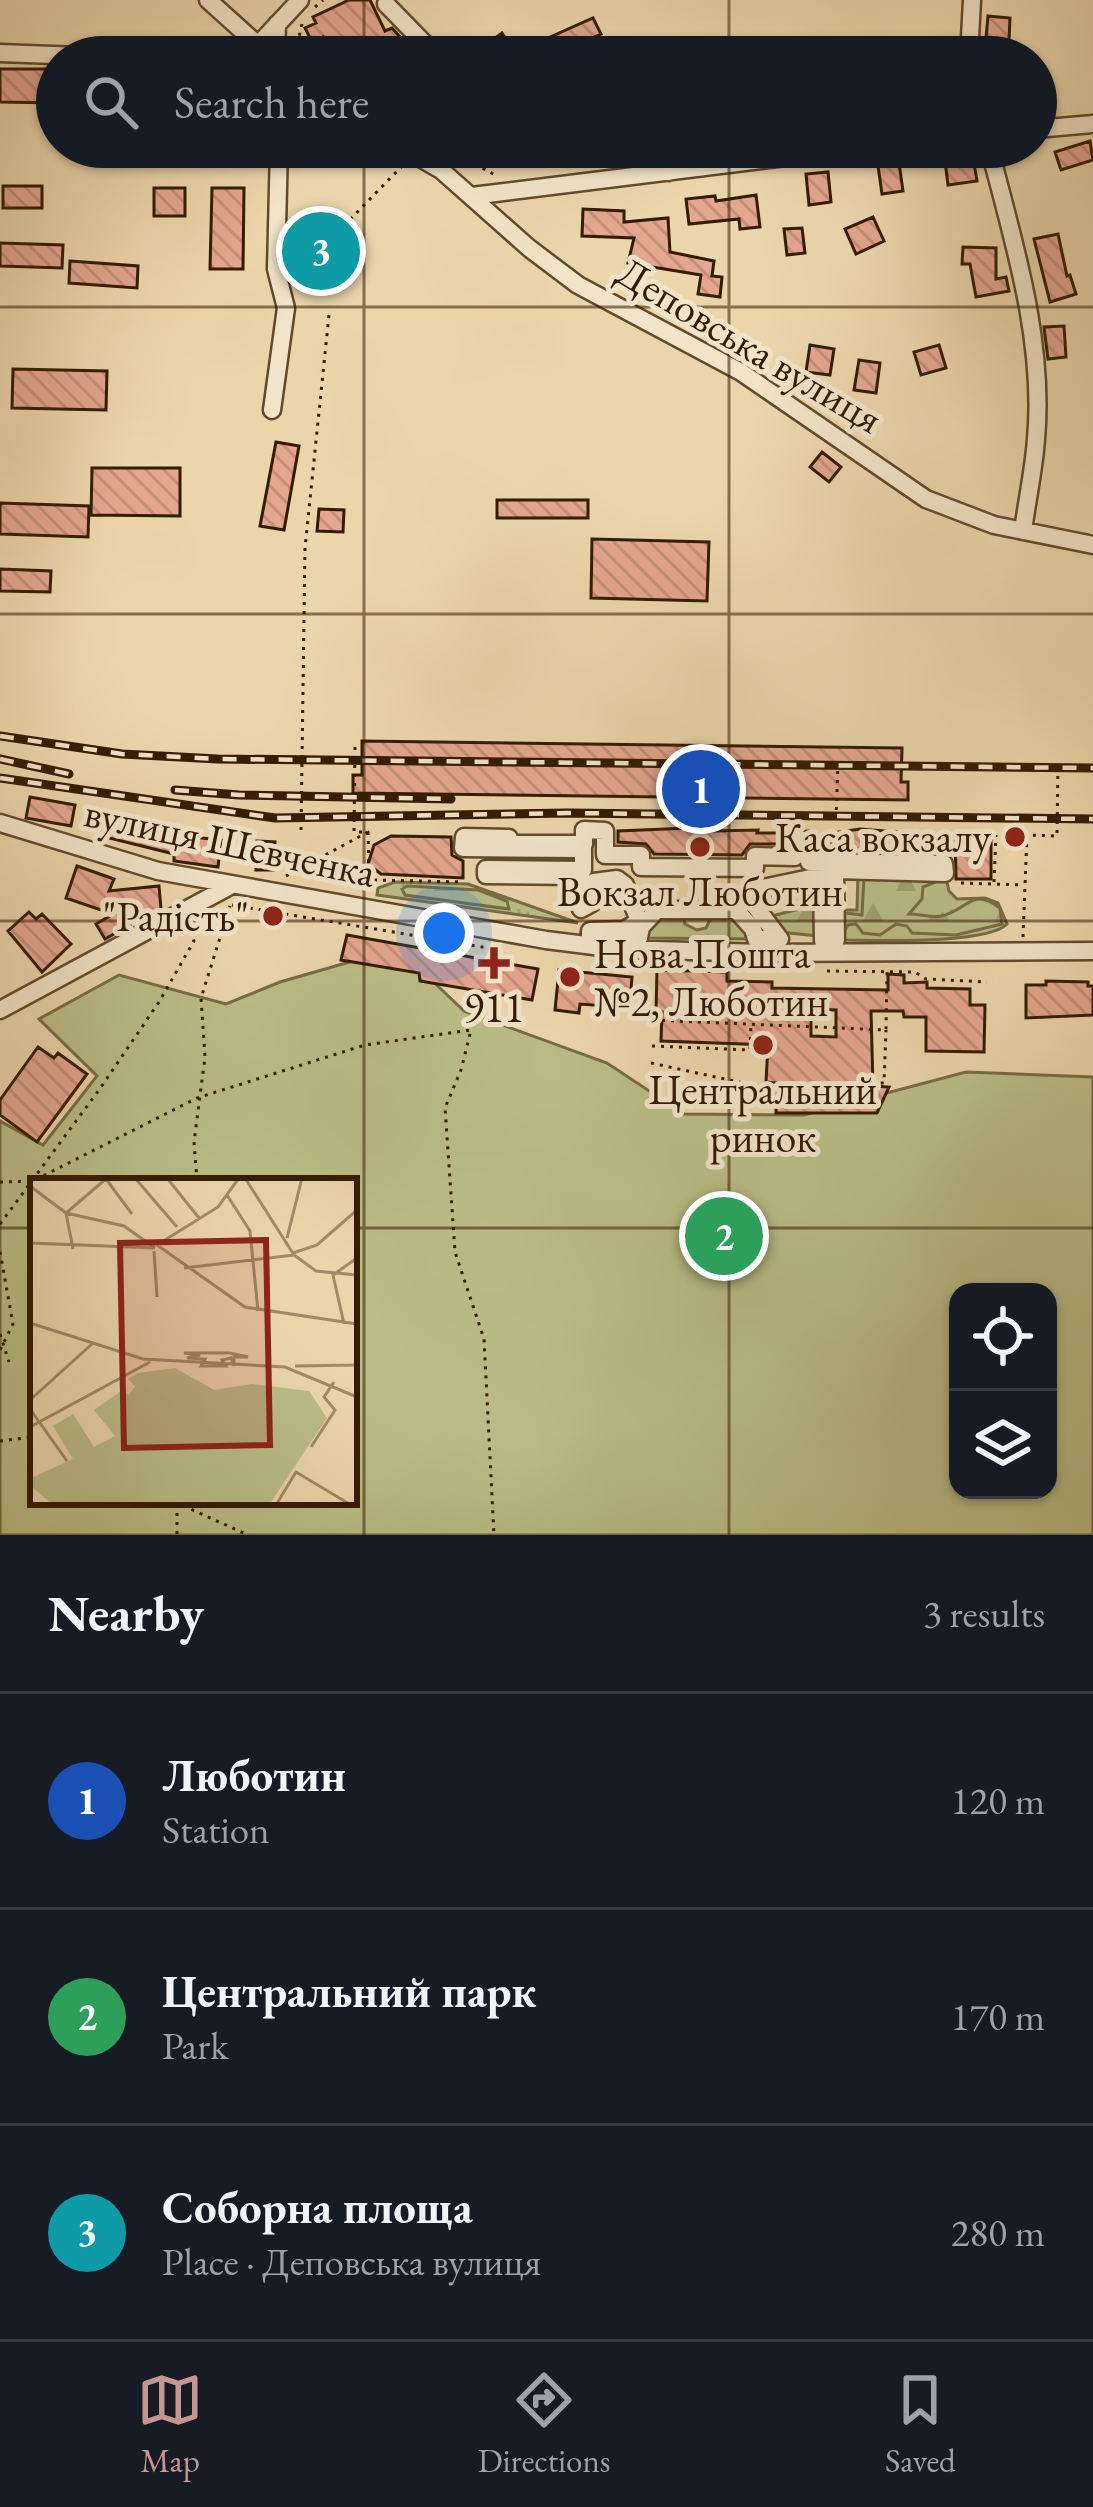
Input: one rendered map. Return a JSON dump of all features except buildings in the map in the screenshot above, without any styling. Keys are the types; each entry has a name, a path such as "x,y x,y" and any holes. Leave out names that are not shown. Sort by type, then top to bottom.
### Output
{"street":[{"path":"208,0 248,36"},
{"path":"266,36 300,0"},
{"path":"970,36 973,0"},
{"path":"386,4 417,36"},
{"path":"277,24 277,36"},
{"path":"0,53 36,54"},
{"path":"1057,127 1093,124"},
{"path":"272,410 286,308 276,269 278,168"},
{"name":"Деповська вулиця","path":"438,168 578,285 741,372 926,499 994,525 1093,544"},
{"path":"668,168 669,172"},
{"path":"472,196 701,168"},
{"path":"993,168 1032,332 1037,436 1023,531"},
{"name":"вулиця Шевченка","path":"0,823 158,871 618,949 1093,951"},
{"path":"584,830 605,831 605,855 641,855 641,867 739,868 755,868 755,856 795,857 795,840 809,840 808,862 944,864 944,869 945,873 835,870 836,940 823,940 822,877 749,891 748,898 780,939 757,939 736,910 658,910 641,927 639,938 590,936 590,931 624,930 639,921 625,885 617,879 595,882 594,899 581,909 581,876 486,875 486,869 583,870 583,849 464,848 464,837 508,838 508,844 584,844 584,830"},
{"path":"0,1010 233,884"}],"path":[{"path":"301,36 300,26 323,0"},
{"path":"337,268 336,234 392,168"},
{"path":"276,269 337,268 352,277"},
{"path":"301,830 305,548 329,315"},
{"path":"355,747 354,832 368,832"},
{"path":"836,819 838,762"},
{"path":"1022,951 1027,836 1057,836 1058,765"},
{"path":"286,876 368,832"},
{"path":"368,832 380,912"},
{"path":"994,884 995,835"},
{"path":"944,869 953,883 1025,885"},
{"path":"372,880 464,883"},
{"path":"197,1178 194,1142 205,1057 202,998 233,884"},
{"path":"35,1178 159,1002 194,941 184,911"},
{"path":"651,1063 758,1086 855,1088 861,1083 884,1083 888,952"},
{"path":"653,1020 886,1030"},
{"path":"652,1046 750,1050 751,1024"},
{"path":"39,1178 197,1098 365,1045 471,1030 445,1108 455,1252 484,1339 494,1535"},
{"path":"0,1182 30,1181"},
{"path":"0,1224 30,1185"},
{"path":"0,1252 13,1324 2,1347"},
{"path":"0,1334 9,1362"},
{"path":"0,1441 30,1437"},
{"path":"176,1505 178,1535"},
{"path":"180,1505 248,1535"}],"green space":[{"path":"858,871 945,873 949,891 957,899 985,898 998,903 1007,924 995,931 953,938 836,940 833,910 857,910"},
{"path":"910,875 938,881 923,887 922,899 909,914 941,916 982,899 1000,908 1002,924 956,935 912,933 907,926 896,924 880,935 863,933 856,924 848,925 841,937 838,912 862,915 864,877 905,880"},
{"path":"395,882 468,884 578,923 377,895 378,888"},
{"path":"811,886 816,890 818,936 780,932 772,916 795,910 794,891"},
{"path":"402,889 478,890 507,901 509,909 405,895"},
{"path":"657,910 683,915 685,924 697,930 706,928 712,916 736,910 756,939 639,938"},
{"path":"398,948 464,1011 607,1063 684,1114 804,1115 966,1072 1093,1077 1093,1535 0,1535 0,1121 43,1145 97,1076 39,1019 119,975 226,1004 280,982"}],"railway":[{"path":"0,736 122,754 218,759 1093,768"},
{"path":"0,759 69,774"},
{"path":"0,778 275,818 567,813 1093,819"},
{"path":"175,790 451,799"}],"place":[{"name":"Соборна площа","path":"321,251"},
{"name":"Люботин","path":"701,789"},
{"name":"Каса вокзалу","path":"1015,837"},
{"name":"Вокзал Люботин","path":"700,847"},
{"name":"\"Радість\"","path":"273,916"},
{"name":"911","path":"494,963"},
{"name":"Нова Пошта №2, Люботин","path":"570,977"},
{"name":"Центральний ринок","path":"763,1045"},
{"name":"Центральний парк","path":"724,1236"}]}
